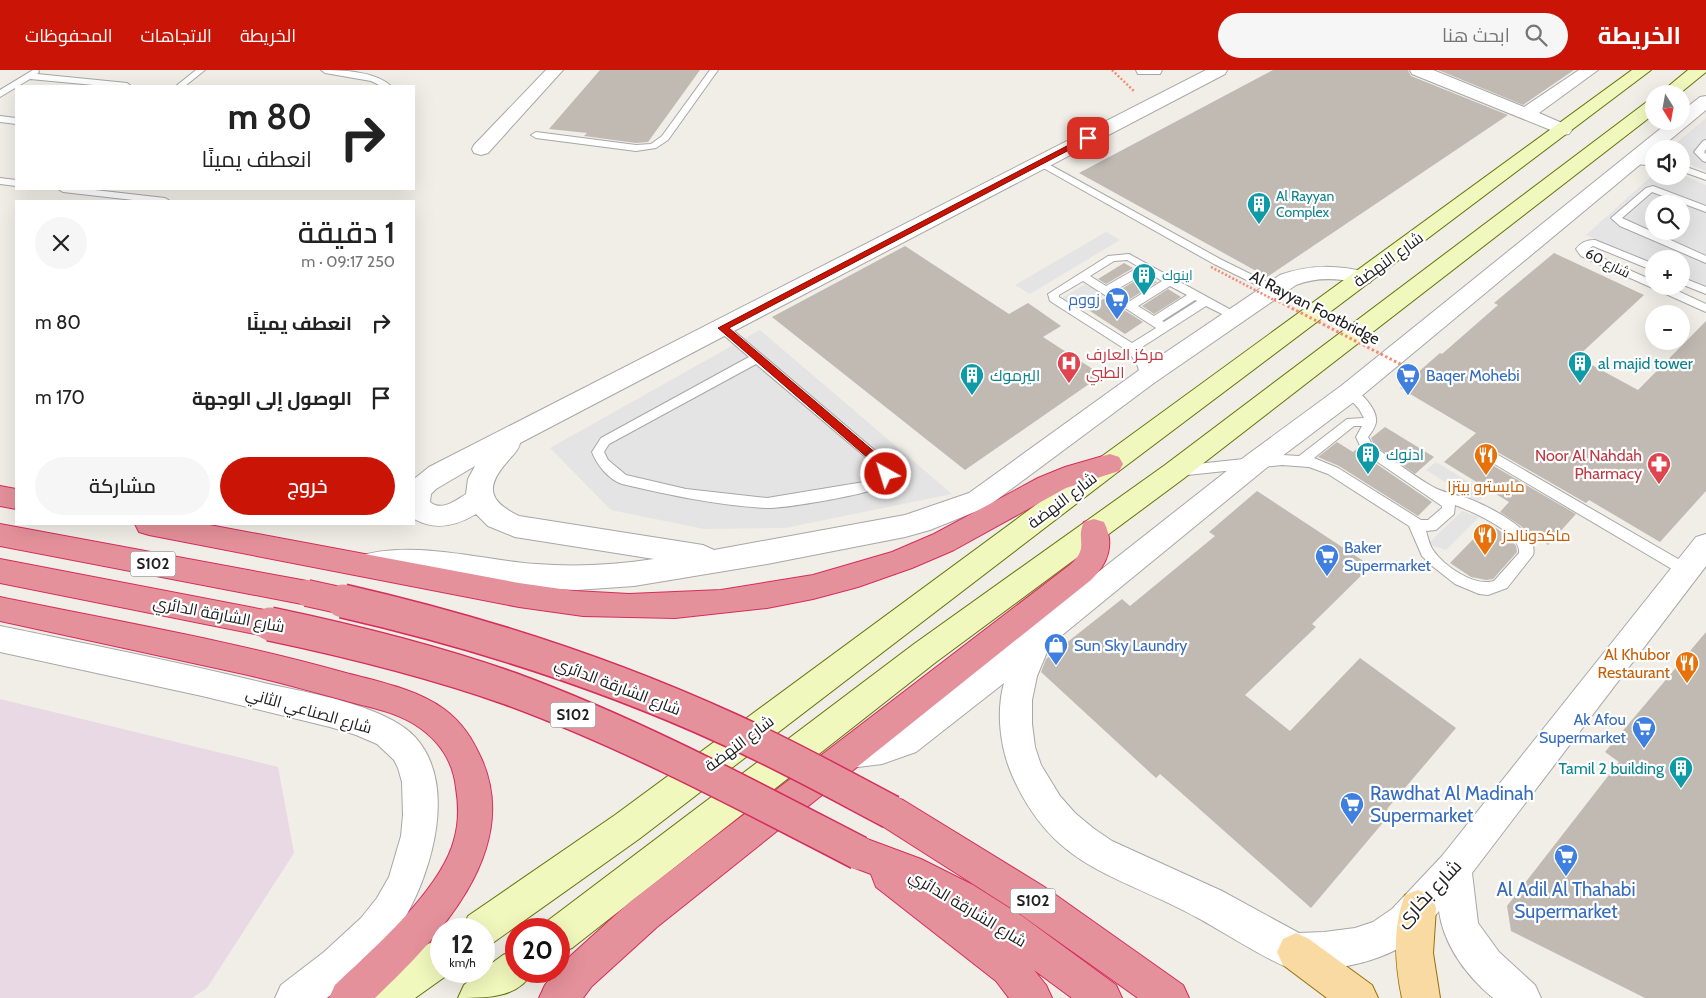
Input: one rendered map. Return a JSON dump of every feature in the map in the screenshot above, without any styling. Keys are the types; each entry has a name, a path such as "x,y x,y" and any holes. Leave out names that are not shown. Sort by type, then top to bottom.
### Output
{"highway":[{"path":"154,525 367,564 519,595 582,604 645,606 710,603 819,586 863,574 944,542 1039,489 1086,470 1110,464"},
{"path":"0,496 15,499"},
{"path":"558,998 579,973 644,914 1086,568 1091,563 1096,552 1094,530"},
{"name":"شارع الشارقة الدائري","path":"0,535 307,593 389,612 492,640 586,672 682,710 782,755 891,812 1030,899 1170,998"},
{"name":"شارع الشارقة الدائري","path":"0,570 270,624 383,649 532,697 735,788 859,853 909,871 957,897 1007,928 1104,998"},
{"path":"0,608 296,672 394,700 424,714 450,734 466,758 474,786 475,819 467,854 449,888 426,920 400,950 348,998"},
{"path":"859,853 1009,968 1033,998"}],"main road":[{"name":"شارع النهضة","path":"495,919 627,827 1110,464 1643,70"},
{"path":"1680,85 1699,70"},
{"path":"570,927 926,653 1174,472 1645,112"},
{"path":"1418,908 1413,941 1414,969 1421,998"},
{"path":"1296,952 1359,998"},
{"path":"382,998 430,965"},
{"path":"477,998 505,976"}],"street":[{"path":"481,149 555,70"},
{"path":"1144,70 1154,70"},
{"path":"479,499 457,512 435,517 425,514 419,508 416,501 418,492 424,484 438,474 1218,70"},
{"path":"1418,70 1563,130"},
{"path":"1526,114 1590,70"},
{"path":"1664,140 1706,101"},
{"path":"850,753 882,749 905,741 977,686 1256,462 1350,392 1645,157"},
{"path":"367,564 412,561 507,574 576,578 634,574 725,560 905,526 930,519 978,500 1146,377 1288,280 1312,273 1341,272 1362,278"},
{"path":"518,434 495,457 486,470 480,487 479,499 485,510 498,520 515,526 725,560"},
{"name":"شارع بخارى","path":"1296,952 1324,951 1355,946 1382,937 1405,922 1454,868 1706,545"},
{"path":"1040,634 1025,667 1016,698 1017,732 1025,767 1042,802 1053,816 1082,843 1209,904 1296,952"},
{"name":"شارع الصناعي الثاني","path":"0,639 233,689 317,710 367,725 390,735 407,751 417,773 420,820 409,875 398,899 380,926 358,950 294,998"},
{"path":"1454,868 1460,924 1475,953 1498,979 1522,998"}],"lane":[{"path":"0,94 38,70"},
{"path":"181,85 201,70"},
{"path":"325,70 373,79 384,85"},
{"path":"536,135 636,148 653,146 665,138 714,70"},
{"path":"28,76 117,85"},
{"path":"0,119 15,121"},
{"path":"1706,143 1699,152 1706,159"},
{"path":"1041,163 1218,262 1274,289"},
{"path":"1690,171 1706,177"},
{"path":"0,181 15,183"},
{"path":"1706,209 1653,189 1649,190 1616,216 1624,224 1706,260"},
{"path":"72,190 156,200"},
{"name":"شارع 60","path":"1645,264 1595,243 1589,243 1581,249 1585,254 1645,281"},
{"path":"1146,377 1143,364 1132,348 1054,299 1053,294 1112,258 1122,256 1136,259 1170,281 1236,316"},
{"path":"1106,291 1148,267"},
{"path":"1083,276 1159,324"},
{"path":"1130,306 1170,281"},
{"path":"1690,284 1706,291"},
{"path":"1677,295 1706,308"},
{"path":"1132,348 1159,324 1200,298"},
{"path":"723,328 880,462 885,468 886,474 883,479 878,484 870,486 795,500 767,502 686,494 653,488 622,479 599,458 598,452 605,441 758,358"},
{"path":"1174,472 1256,462 1302,461 1318,464 1333,471 1414,523 1431,526 1449,510 1448,503 1368,449 1362,437 1370,422 1368,412 1350,392"},
{"path":"1302,461 1350,422 1370,422"},
{"path":"1486,453 1687,571"},
{"path":"1414,523 1420,530 1423,547 1428,555 1476,588 1495,588 1502,583 1526,554 1527,548 1524,541 1510,528 1473,505 1459,499 1438,495"}],"path":[{"path":"1112,70 1135,92 1152,104"},
{"name":"Al Rayyan Footbridge","path":"1211,267 1408,368"}],"shaded area":[{"path":"1706,118 1706,171 1690,164 1690,140 1680,140"},
{"path":"1690,178 1706,185 1706,290 1690,282 1690,250 1645,250 1645,262 1586,235 1645,182 1645,185 1690,185"},
{"path":"1106,232 1120,240 1030,294 1015,285"},
{"path":"1085,284 1104,295 1081,310 1062,298"},
{"path":"760,330 952,494 785,528 704,529 611,510 550,448"},
{"path":"1436,462 1487,493 1477,502 1426,470"},
{"path":"1462,511 1479,517 1446,550 1428,544"},
{"path":"0,699 278,767 294,853 207,988 192,998 0,998"}],"building":[{"path":"600,70 700,70 648,142 636,143 584,136 587,133 549,129"},
{"name":"Al Rayyan Complex","path":"1273,70 1408,70 1411,76 1508,115 1267,277 1079,173"},
{"path":"1438,70 1574,70 1523,105"},
{"name":"اليرموك","path":"905,246 1009,314 1028,303 1061,326 1043,337 1102,375 965,470 772,317"},
{"path":"1554,253 1644,295 1577,357 1638,390 1677,350 1690,350 1690,337 1706,321 1706,491 1660,542 1589,500 1586,503 1487,446 1480,448 1478,452 1480,458 1576,514 1548,545 1532,535 1530,537 1521,526 1500,512 1509,502 1444,462 1476,433 1400,388 1498,305 1494,303"},
{"path":"1124,263 1133,268 1106,284 1098,279"},
{"path":"1145,275 1157,282 1130,299 1118,291"},
{"path":"1168,289 1181,297 1154,314 1142,306"},
{"name":"زووم","path":"1105,298 1143,322 1125,334 1087,309"},
{"path":"1385,427 1434,457 1415,474 1374,445 1371,438"},
{"name":"ادنوك","path":"1337,442 1353,452 1359,447 1362,454 1432,502 1418,516 1339,466 1318,457"},
{"path":"1257,491 1371,566 1312,624 1316,627 1245,695 1290,731 1360,658 1456,728 1387,809 1392,812 1311,908 1160,774 1156,778 1041,672 1046,659 1122,599 1130,606 1215,536 1209,532"},
{"name":"ماكدونالدز","path":"1489,523 1511,539 1516,546 1517,552 1493,579 1486,580 1471,577 1450,563"},
{"path":"1706,632 1706,998 1645,998 1511,931 1507,906 1619,762 1605,752"}],"place":[{"name":"Al Rayyan Complex","path":"1259,225"},
{"name":"اينوك","path":"1144,296"},
{"name":"زووم","path":"1117,320"},
{"name":"مركز العارف الطبي","path":"1069,384"},
{"name":"al majid tower","path":"1580,384"},
{"name":"اليرموك","path":"972,396"},
{"name":"Baqer Mohebi","path":"1408,396"},
{"name":"ادنوك","path":"1368,475"},
{"name":"مايسترو بيتزا","path":"1486,476"},
{"name":"Noor Al Nahdah Pharmacy","path":"1659,485"},
{"name":"ماكدونالدز","path":"1485,556"},
{"name":"Baker Supermarket","path":"1327,577"},
{"name":"Sun Sky Laundry","path":"1056,666"},
{"name":"Al Khubor Restaurant","path":"1687,684"},
{"name":"Ak Afou Supermarket","path":"1644,749"},
{"name":"Tamil 2 building","path":"1681,789"},
{"name":"Rawdhat Al Madinah Supermarket","path":"1352,825"},
{"name":"Al Adil Al Thahabi Supermarket","path":"1566,877"}],"route":[{"path":"886,474 885,468 880,462 723,328 1088,138"}]}
